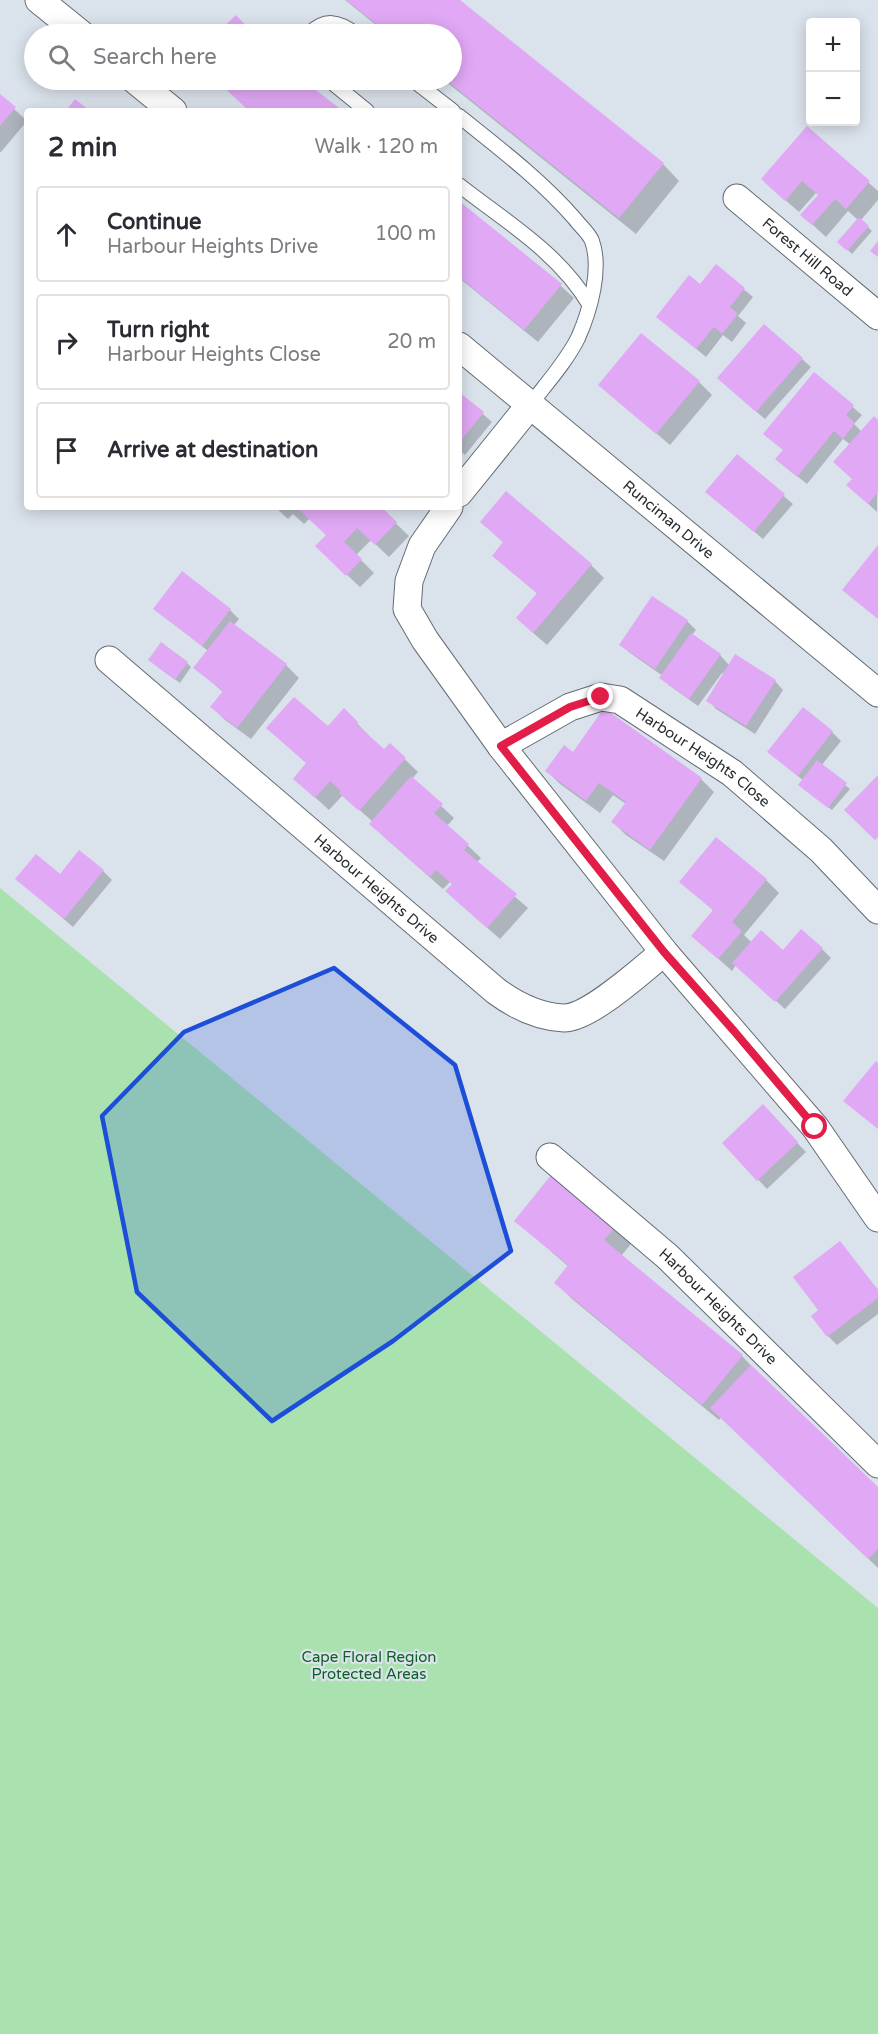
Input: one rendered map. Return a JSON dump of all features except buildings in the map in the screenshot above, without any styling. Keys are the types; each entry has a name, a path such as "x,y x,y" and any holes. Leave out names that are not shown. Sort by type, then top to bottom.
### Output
{"street":[{"path":"39,0 69,24"},
{"path":"147,90 169,108"},
{"name":"Forest Hill Road","path":"737,198 878,316"},
{"name":"Runciman Drive","path":"462,348 878,693"},
{"path":"462,489 530,405"},
{"path":"446,510 422,546 409,580 407,609 424,640 501,746 664,952 815,1127 878,1218"},
{"name":"Harbour Heights Drive","path":"109,660 516,1006 541,1014 565,1018 587,1011 664,952"},
{"name":"Harbour Heights Close","path":"501,746 570,707 601,697 620,700 732,773 821,850 878,910"},
{"name":"Harbour Heights Drive","path":"550,1156 668,1257 878,1464"}],"lane":[{"path":"323,24 333,22 337,24"},
{"path":"341,90 363,108"},
{"path":"426,90 449,108"},
{"path":"462,118 513,159 568,212 591,238 597,270 589,304 577,338 530,405"},
{"path":"462,187 559,265 576,283 589,304"}],"highlighted area":[{"path":"334,968 455,1065 511,1251 393,1341 272,1421 137,1292 102,1116 184,1032"}],"green space":[{"name":"Cape Floral Region Protected Areas","path":"0,888 878,1608 878,2034 0,2034"}],"route":[{"path":"601,697 570,707 501,746 664,952 815,1127"}]}
